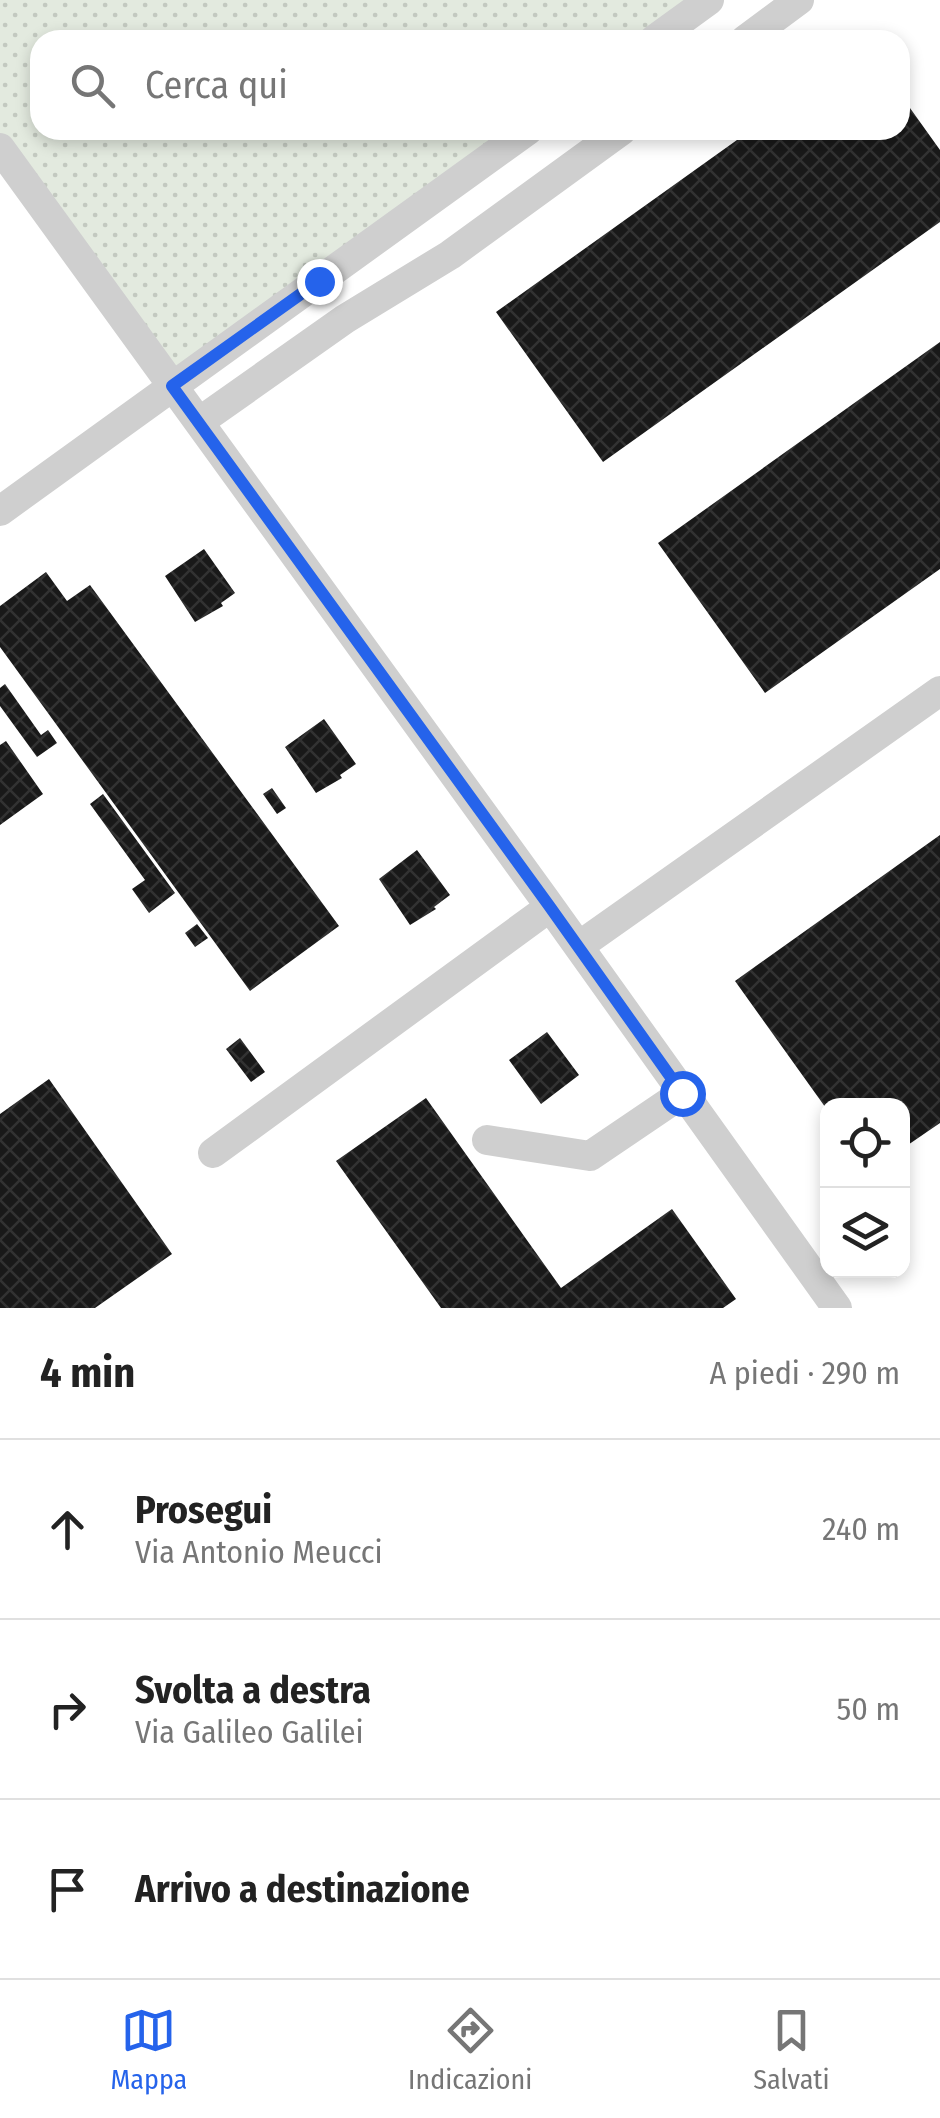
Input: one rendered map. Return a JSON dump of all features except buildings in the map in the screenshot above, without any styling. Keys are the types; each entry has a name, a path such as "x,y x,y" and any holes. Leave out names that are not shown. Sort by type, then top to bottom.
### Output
{"street":[{"path":"668,30 709,0"},
{"path":"765,10 799,0"},
{"path":"0,511 514,140"},
{"path":"199,422 345,318 450,255 608,140"},
{"path":"0,148 837,1308"},
{"path":"492,156 525,201"},
{"path":"319,281 345,318"},
{"path":"578,946 940,690"},
{"path":"213,1154 550,907"},
{"path":"487,1140 590,1156 682,1093"}],"shaded area":[{"path":"0,0 709,0 668,30 30,30 30,140 514,140 172,386 0,148"}],"route":[{"path":"319,281 172,386 682,1093"}]}
